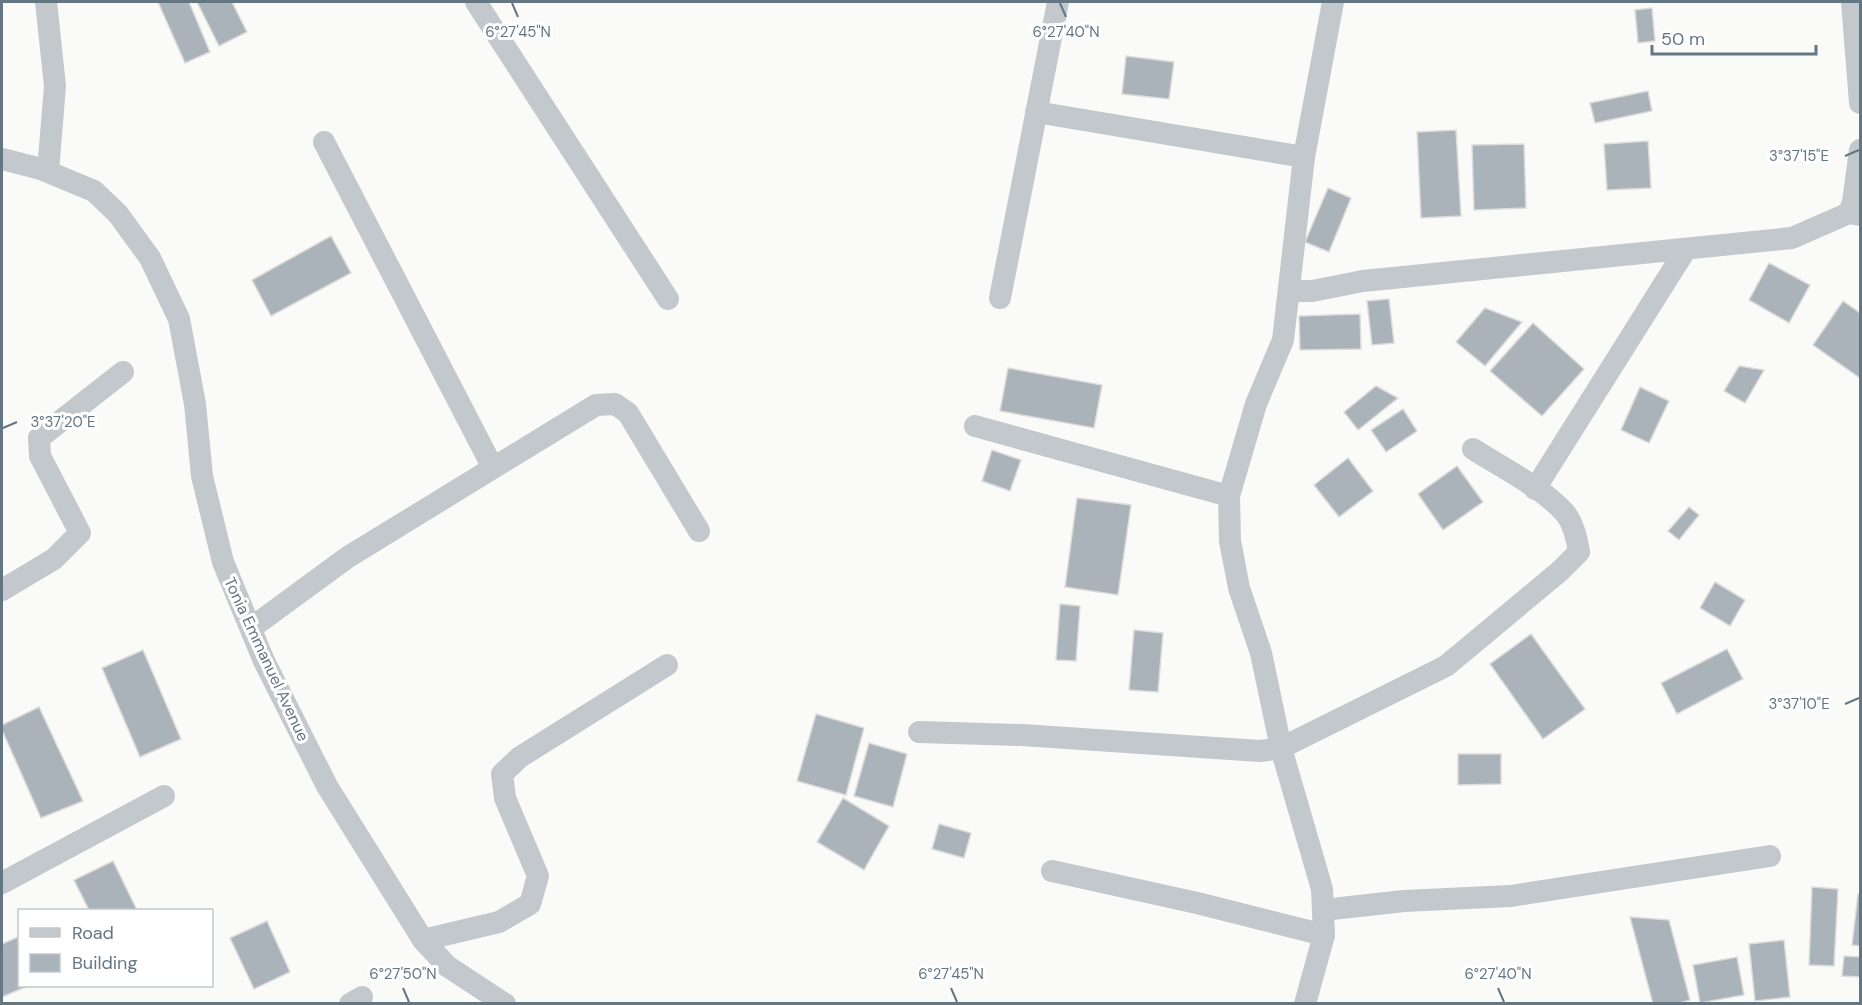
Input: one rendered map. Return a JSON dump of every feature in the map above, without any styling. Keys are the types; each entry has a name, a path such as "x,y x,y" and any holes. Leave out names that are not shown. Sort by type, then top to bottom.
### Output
{"street":[{"path":"46,2 55,86 48,171"},
{"path":"477,2 668,299"},
{"path":"1000,298 1058,2"},
{"path":"1305,1004 1324,935 1322,889 1281,748 1261,653 1239,588 1230,541 1229,496 1256,404 1283,340 1304,157 1333,2"},
{"path":"1852,2 1860,103"},
{"path":"1036,112 1304,157"},
{"path":"324,142 493,468"},
{"path":"1289,291 1312,291 1383,279 1792,238 1855,214 1853,202 1860,150"},
{"name":"Tonia Emmanuel Avenue","path":"2,159 48,171 94,191 118,213 150,258 179,319 195,404 202,476 212,524 236,597 264,661 327,786 423,940 447,966 505,1004"},
{"path":"1535,489 1686,249"},
{"path":"2,590 54,560 80,533 40,456 39,438 123,372"},
{"path":"251,628 348,557 596,405 615,404 628,413 699,531"},
{"path":"975,426 1229,496"},
{"path":"918,732 1022,735 1241,751 1281,748 1446,666 1579,552 1577,536 1566,513 1535,489 1473,449"},
{"path":"423,940 499,922 530,904 538,876 505,798 502,774 520,757 667,665"},
{"path":"2,883 164,796"},
{"path":"1323,910 1404,901 1511,896 1770,855"},
{"path":"1052,871 1197,903 1324,935"}],"building":[{"path":"158,2 189,2 210,52 185,63"},
{"path":"197,2 232,2 247,32 219,46"},
{"path":"1652,8 1655,41 1638,43 1635,10"},
{"path":"1126,56 1174,62 1169,99 1122,94"},
{"path":"1648,91 1652,111 1595,123 1590,103"},
{"path":"1456,130 1461,216 1421,218 1417,132"},
{"path":"1648,141 1651,188 1607,190 1604,144"},
{"path":"1524,144 1526,208 1474,210 1472,145"},
{"path":"1328,188 1351,198 1329,252 1305,242"},
{"path":"331,236 351,273 271,316 252,280"},
{"path":"1769,263 1810,285 1789,323 1749,300"},
{"path":"1389,299 1394,343 1372,345 1367,301"},
{"path":"1843,301 1860,313 1860,378 1813,345"},
{"path":"1485,308 1522,322 1485,366 1456,342"},
{"path":"1360,314 1361,349 1300,350 1299,316"},
{"path":"1533,323 1584,369 1542,416 1490,371"},
{"path":"1739,366 1764,370 1745,403 1724,391"},
{"path":"1008,368 1102,385 1094,428 1000,411"},
{"path":"1376,386 1398,398 1358,430 1344,412"},
{"path":"1640,387 1669,401 1649,443 1621,430"},
{"path":"1403,409 1417,431 1386,452 1371,430"},
{"path":"992,450 1021,460 1010,491 982,481"},
{"path":"1348,458 1373,491 1339,517 1314,485"},
{"path":"1457,466 1483,502 1443,530 1418,494"},
{"path":"1077,498 1131,505 1118,595 1065,587"},
{"path":"1689,507 1699,515 1679,540 1668,531"},
{"path":"1715,582 1745,600 1730,626 1700,608"},
{"path":"1060,604 1080,606 1076,661 1056,660"},
{"path":"1134,630 1163,633 1158,692 1129,690"},
{"path":"1531,634 1585,709 1543,739 1490,664"},
{"path":"1727,649 1743,679 1677,714 1661,683"},
{"path":"143,650 181,739 140,757 102,668"},
{"path":"39,707 83,801 41,818 2,730 2,725"},
{"path":"816,714 864,728 846,795 797,781"},
{"path":"869,743 907,754 893,807 854,796"},
{"path":"1458,754 1501,754 1501,784 1458,785"},
{"path":"843,798 889,826 864,870 817,842"},
{"path":"939,824 971,833 964,858 932,849"},
{"path":"113,861 137,909 88,909 74,880"},
{"path":"1812,887 1838,889 1834,966 1809,965"},
{"path":"1858,894 1860,894 1860,946 1852,945"},
{"path":"1630,917 1669,920 1690,1000 1676,1004 1653,1004"},
{"path":"267,921 290,972 254,989 230,938"},
{"path":"18,937 18,987 26,987 2,997 2,944"},
{"path":"1784,940 1790,997 1755,1001 1749,944"},
{"path":"1844,956 1860,957 1860,977 1842,976"},
{"path":"1737,957 1744,995 1700,1003 1693,965"}]}
